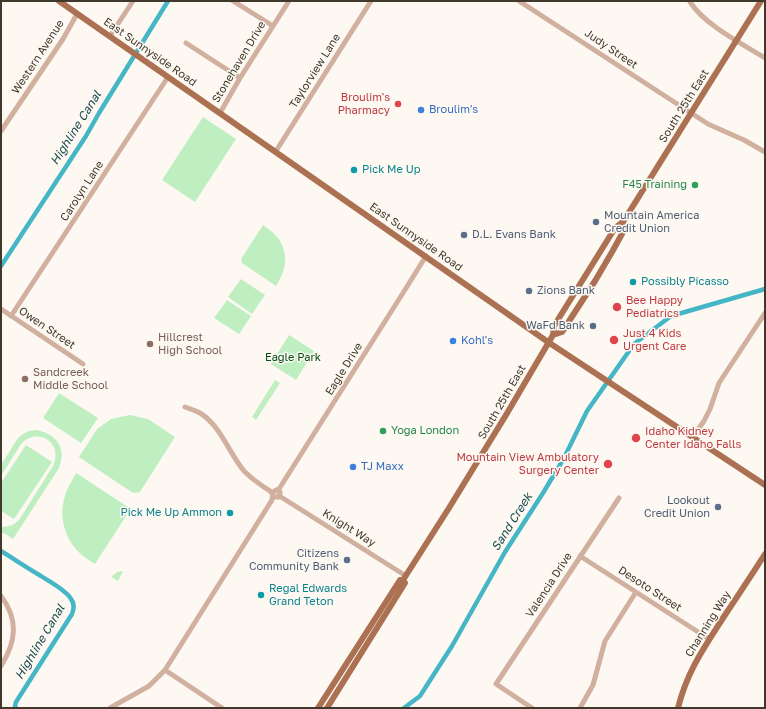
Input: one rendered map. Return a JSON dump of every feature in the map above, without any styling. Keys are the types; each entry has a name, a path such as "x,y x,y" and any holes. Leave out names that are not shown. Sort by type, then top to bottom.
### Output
{"main road":[{"name":"East Sunnyside Road","path":"59,1 548,342 765,485"},
{"name":"South 25th East","path":"327,708 400,580 405,578 450,508 506,415 553,335 554,326 575,291 615,228 623,222 761,1"},
{"name":"South 25th East","path":"553,335 562,332 598,276 623,232 623,222"},
{"name":"Channing Way","path":"678,708 685,684 700,652 765,554"},
{"name":"South 25th East","path":"318,708 351,664"}],"street":[{"path":"110,36 133,1"},
{"path":"233,1 273,26"},
{"name":"Stonehaven Drive","path":"220,113 288,1"},
{"name":"Taylorview Lane","path":"276,151 370,1"},
{"name":"Judy Street","path":"519,1 711,126 744,140 765,152"},
{"path":"690,2 695,10 720,30 765,58"},
{"name":"Western Avenue","path":"1,132 63,39 77,14"},
{"path":"186,43 240,78"},
{"name":"Carolyn Lane","path":"12,316 168,77"},
{"name":"Eagle Drive","path":"110,708 149,686 165,670 426,256"},
{"name":"Owen Street","path":"1,309 83,364"},
{"path":"693,437 710,409 719,383 765,313"},
{"name":"Knight Way","path":"185,407 198,412 207,418 217,430 235,459 245,471 262,486 405,578"},
{"name":"Valencia Drive","path":"532,708 496,684 618,498"},
{"name":"Desoto Street","path":"580,556 709,640"},
{"path":"580,708 593,685 603,645 636,592"},
{"path":"1,596 10,612 14,633 9,653 1,666"},
{"path":"165,670 222,708"}],"green space":[{"path":"203,117 236,139 195,202 162,180"},
{"path":"263,225 277,237 284,252 284,268 276,286 242,263 241,259"},
{"path":"241,279 265,295 252,314 228,297"},
{"path":"227,300 251,316 239,334 214,318"},
{"name":"Eagle Park","path":"289,335 314,351 296,380 271,364"},
{"path":"275,380 280,383 256,420 252,417"},
{"path":"59,393 98,418 81,443 43,418"},
{"path":"130,415 148,419 175,437 140,492 133,493 79,457 97,429 111,419"},
{"path":"36,430 50,435 55,439 61,448 61,461 59,468 13,539 4,533 1,533 1,527 6,527 19,520 53,466 55,450 48,440 41,437 35,437 28,439 21,444 1,476 1,465 18,438 29,431"},
{"path":"26,445 52,462 14,519 1,511 1,483"},
{"path":"76,473 128,507 128,513 95,564 76,549 71,543 64,528 62,512 63,504 68,487"},
{"path":"123,571 118,581 111,577 117,572"}],"waterway":[{"name":"Highline Canal","path":"1,266 86,136 168,1"},
{"name":"Sand Creek","path":"404,708 420,696 452,646 505,552 564,458 587,411 634,344 671,316 765,289"},
{"name":"Highline Canal","path":"1,551 62,589 69,596 74,605 72,614 16,702 16,708"}],"place":[{"name":"Broulim's Pharmacy","path":"398,104"},
{"name":"Broulim's","path":"421,110"},
{"name":"Pick Me Up","path":"354,170"},
{"name":"F45 Training","path":"695,185"},
{"name":"Mountain America Credit Union","path":"596,222"},
{"name":"D.L. Evans Bank","path":"464,235"},
{"name":"Possibly Picasso","path":"633,282"},
{"name":"Zions Bank","path":"529,291"},
{"name":"Bee Happy Pediatrics","path":"617,307"},
{"name":"WaFd Bank","path":"593,326"},
{"name":"Just 4 Kids Urgent Care","path":"614,340"},
{"name":"Kohl's","path":"453,341"},
{"name":"Hillcrest High School","path":"150,344"},
{"name":"Sandcreek Middle School","path":"25,379"},
{"name":"Yoga London","path":"383,431"},
{"name":"Idaho Kidney Center Idaho Falls","path":"636,438"},
{"name":"Mountain View Ambulatory Surgery Center","path":"608,464"},
{"name":"TJ Maxx","path":"353,467"},
{"name":"Lookout Credit Union","path":"718,507"},
{"name":"Pick Me Up Ammon","path":"230,513"},
{"name":"Citizens Community Bank","path":"347,560"},
{"name":"Regal Edwards Grand Teton","path":"261,595"}]}
